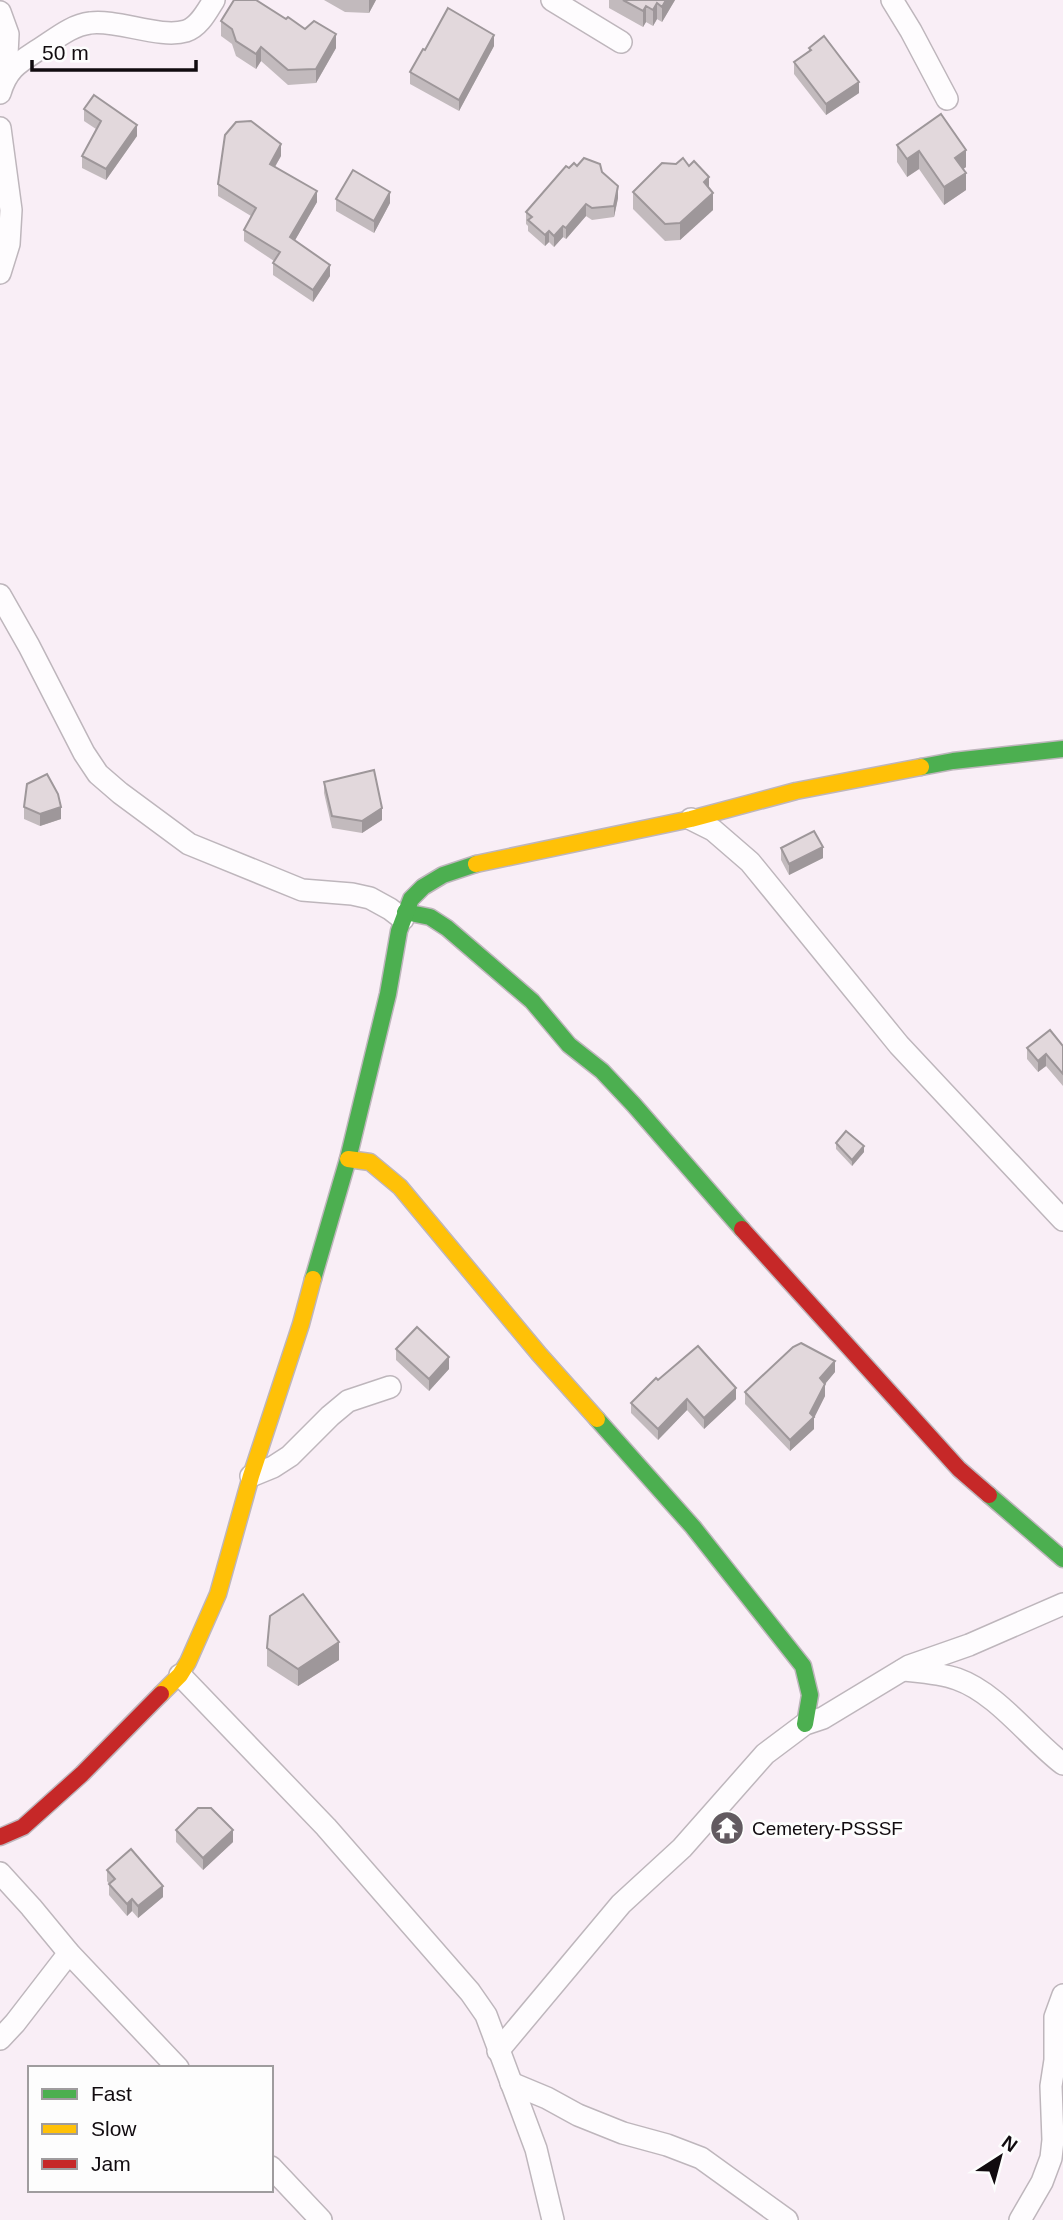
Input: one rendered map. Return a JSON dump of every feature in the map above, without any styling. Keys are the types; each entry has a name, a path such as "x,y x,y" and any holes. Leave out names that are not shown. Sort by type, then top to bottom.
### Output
{"street":[{"path":"3,84 15,65 80,26 89,23 164,32 186,31 197,24 214,0"},
{"path":"552,0 621,41"},
{"path":"892,0 947,99"},
{"path":"0,12 8,34 3,84"},
{"path":"0,128 11,209 9,244 0,273"},
{"path":"0,594 84,753 98,774 189,844 302,890 370,898 404,916 417,913 447,928 532,1001 569,1045 602,1071 634,1104 763,1254 959,1469 1063,1559"},
{"path":"0,1837 23,1827 82,1774 180,1675 218,1594 251,1476 301,1324 348,1159 404,916 411,899 432,880 468,866 651,825 691,819 796,791 873,775 953,761 1063,749"},
{"path":"691,819 713,830 750,862 899,1045 1063,1220"},
{"path":"348,1159 370,1162 400,1187 539,1354 693,1527 803,1666 811,1686 805,1724"},
{"path":"251,1476 290,1457 348,1401 390,1387"},
{"path":"498,2051 621,1904 682,1848 765,1754 805,1724 823,1718 901,1670 969,1645 1063,1604"},
{"path":"901,1670 938,1674 960,1680 986,1695 1057,1759 1063,1781"},
{"path":"180,1675 326,1827 470,1992 486,2015 536,2149 553,2220"},
{"path":"0,1873 69,1953 176,2066"},
{"path":"0,2039 69,1953"},
{"path":"1020,2220 1042,2182 1051,2158 1055,2017 1063,1995"},
{"path":"511,2083 623,2133 701,2158 786,2220"},
{"path":"273,2169 321,2220"}],"building":[{"path":"234,0 256,0 305,29 314,21 336,34 316,69 288,70 261,47 256,54 236,41 232,29 221,21"},
{"path":"623,0 666,0 662,7 657,3 653,10 646,6 643,11"},
{"path":"448,8 494,35 459,100 410,72"},
{"path":"824,36 859,82 826,104 794,62"},
{"path":"94,95 137,125 106,169 82,156 101,121 84,109"},
{"path":"941,114 966,150 955,158 966,173 944,187 919,151 907,159 897,145"},
{"path":"251,121 281,144 270,164 317,191 290,237 330,265 313,290 273,263 280,252 244,230 256,208 218,184 225,135 236,122"},
{"path":"584,158 600,164 602,172 618,186 614,206 592,208 586,204 566,228 563,226 554,236 549,231 545,235 528,220 532,217 526,212 566,166 569,168 574,163 577,166"},
{"path":"683,158 689,166 694,161 709,177 704,182 713,193 680,223 665,224 633,192 662,163 676,164"},
{"path":"353,170 390,192 374,221 336,199"},
{"path":"374,770 382,808 362,821 332,816 324,782"},
{"path":"47,774 58,794 61,807 40,814 24,807 27,784"},
{"path":"814,831 823,847 789,864 781,848"},
{"path":"1050,1030 1063,1046 1063,1074 1046,1054 1038,1061 1027,1048"},
{"path":"846,1131 864,1146 852,1160 836,1143"},
{"path":"417,1327 449,1357 429,1379 396,1349"},
{"path":"801,1343 835,1361 820,1378 825,1384 810,1413 814,1417 790,1440 745,1392 793,1347"},
{"path":"698,1346 736,1388 704,1418 687,1399 658,1429 631,1403 656,1378 658,1380"},
{"path":"303,1594 339,1642 298,1669 267,1648 270,1616"},
{"path":"198,1808 211,1808 233,1830 203,1858 176,1830"},
{"path":"131,1849 163,1886 138,1906 132,1899 127,1904 109,1884 115,1879 107,1870"}],"traffic: fast":[{"path":"921,767 1063,749"},
{"path":"313,1279 348,1159 388,994 399,931 411,899 423,887 443,875 476,864"},
{"path":"405,912 430,917 447,928 532,1001 569,1045 602,1071 634,1105 742,1229"},
{"path":"597,1419 693,1527 803,1666 810,1695 805,1724"},
{"path":"989,1495 1063,1559"}],"traffic: slow":[{"path":"476,864 691,819 796,791 921,767"},
{"path":"348,1159 370,1162 400,1187 539,1354 597,1419"},
{"path":"161,1694 180,1675 188,1662 218,1594 251,1476 313,1279"}],"traffic: jam":[{"path":"742,1229 959,1469 989,1495"},
{"path":"0,1837 23,1827 82,1774 161,1694"}],"place":[{"name":"Cemetery-PSSSF","path":"727,1828"}]}
